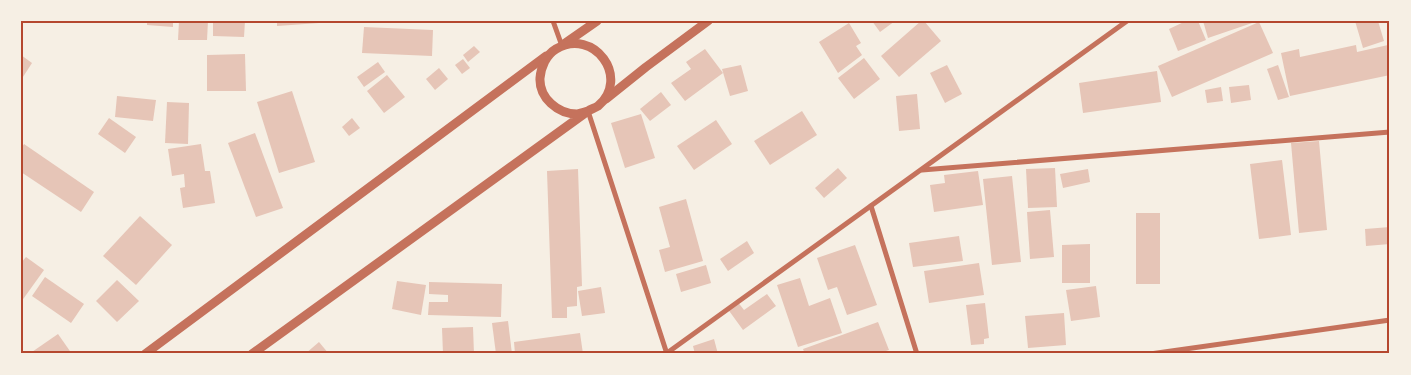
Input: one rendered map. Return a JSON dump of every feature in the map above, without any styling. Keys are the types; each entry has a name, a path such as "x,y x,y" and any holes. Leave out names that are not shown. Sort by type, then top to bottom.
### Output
{"street":[{"path":"553,21 562,46"},
{"path":"145,354 552,51 597,21"},
{"path":"252,354 588,111 598,106 646,67 708,21"},
{"path":"588,111 667,353 1127,21"},
{"path":"562,46 573,43 584,44 603,56 611,76 610,87 598,106"},
{"path":"552,51 545,60 541,70 542,92 556,108 578,114 588,111"},
{"path":"920,170 1390,132"},
{"path":"871,206 917,354"},
{"path":"1150,354 1390,320"}],"building":[{"path":"147,21 173,21 173,27 147,25"},
{"path":"179,21 208,21 207,40 178,40"},
{"path":"213,21 245,21 244,37 213,36"},
{"path":"277,21 319,21 319,23 277,26"},
{"path":"872,21 895,21 880,32"},
{"path":"921,21 924,21 941,41 899,77 881,56"},
{"path":"1186,21 1198,21 1206,40 1178,51 1169,29"},
{"path":"1203,21 1255,21 1255,22 1208,38"},
{"path":"1355,21 1378,21 1384,41 1363,48"},
{"path":"1259,22 1273,53 1172,97 1158,66"},
{"path":"849,23 861,43 856,46 862,55 838,73 819,42"},
{"path":"364,27 433,30 432,56 362,53"},
{"path":"1356,45 1357,52 1388,45 1390,75 1290,96 1281,53 1299,49 1300,57"},
{"path":"474,46 480,52 468,62 463,55"},
{"path":"705,49 723,73 685,101 671,83 691,69 686,62"},
{"path":"245,54 246,91 207,91 207,55"},
{"path":"21,55 32,63 21,80"},
{"path":"864,58 880,79 854,99 838,78"},
{"path":"463,59 470,68 462,74 455,65"},
{"path":"378,62 385,72 364,87 357,77"},
{"path":"741,65 748,91 730,96 722,69"},
{"path":"947,65 962,94 945,103 930,73"},
{"path":"1278,65 1289,97 1278,100 1267,69"},
{"path":"439,68 448,79 435,90 426,79"},
{"path":"1157,71 1161,102 1083,113 1079,83"},
{"path":"387,75 405,97 384,113 367,91"},
{"path":"1249,85 1251,100 1231,103 1229,87"},
{"path":"1221,87 1223,101 1207,103 1205,90"},
{"path":"292,91 315,162 279,173 257,102"},
{"path":"661,92 671,105 650,121 640,109"},
{"path":"917,94 920,129 899,131 896,96"},
{"path":"117,96 156,100 153,121 115,117"},
{"path":"167,102 189,103 188,144 165,143"},
{"path":"802,111 817,135 770,165 754,141"},
{"path":"641,114 655,158 625,168 611,123"},
{"path":"109,118 136,137 125,153 98,134"},
{"path":"352,118 360,128 349,136 342,127"},
{"path":"716,120 732,144 694,170 677,146"},
{"path":"255,133 283,208 256,217 228,143"},
{"path":"1319,141 1327,230 1299,233 1291,143"},
{"path":"24,144 94,192 81,212 21,172 21,149"},
{"path":"201,144 205,171 210,171 215,203 183,208 180,188 185,187 184,174 172,176 168,149"},
{"path":"1282,160 1291,235 1259,239 1250,164"},
{"path":"838,168 847,178 824,198 815,188"},
{"path":"1055,168 1057,207 1028,208 1026,169"},
{"path":"578,169 582,286 577,287 577,306 567,307 567,318 552,318 547,171"},
{"path":"1088,169 1090,182 1063,188 1060,174"},
{"path":"978,171 983,205 934,212 930,185 945,183 944,175"},
{"path":"1012,176 1021,262 992,265 983,179"},
{"path":"686,199 703,261 665,272 659,250 670,247 659,207"},
{"path":"1050,210 1054,257 1030,259 1027,212"},
{"path":"1136,213 1160,213 1160,284 1136,284"},
{"path":"140,216 172,245 136,285 103,256"},
{"path":"1390,227 1390,244 1366,246 1365,229"},
{"path":"959,236 963,261 913,267 909,243"},
{"path":"747,241 754,253 728,271 720,259"},
{"path":"1090,244 1090,283 1062,283 1062,245"},
{"path":"855,245 877,305 847,315 837,287 828,290 817,258"},
{"path":"26,257 44,270 21,302 21,263"},
{"path":"979,263 984,295 929,303 924,271"},
{"path":"706,265 711,283 681,292 676,274"},
{"path":"45,277 84,304 71,323 32,296"},
{"path":"800,278 809,306 830,298 842,333 798,347 777,285"},
{"path":"117,280 139,301 117,322 96,301"},
{"path":"397,281 426,285 421,315 392,309"},
{"path":"429,282 502,284 501,317 428,315 429,302 448,302 448,295 429,294"},
{"path":"1096,286 1100,317 1071,321 1066,290"},
{"path":"601,287 605,313 582,316 578,291"},
{"path":"767,294 776,306 743,330 727,308 737,301 744,310"},
{"path":"985,303 989,338 984,339 984,344 971,345 966,305"},
{"path":"1064,313 1066,345 1028,348 1025,316"},
{"path":"508,321 512,354 496,354 492,323"},
{"path":"878,322 889,350 877,354 805,354 803,349"},
{"path":"473,327 474,354 443,354 442,328"},
{"path":"580,333 583,354 515,354 514,342"},
{"path":"58,334 72,354 29,354"},
{"path":"714,339 718,354 695,354 693,346"},
{"path":"319,342 329,354 305,354"}]}
